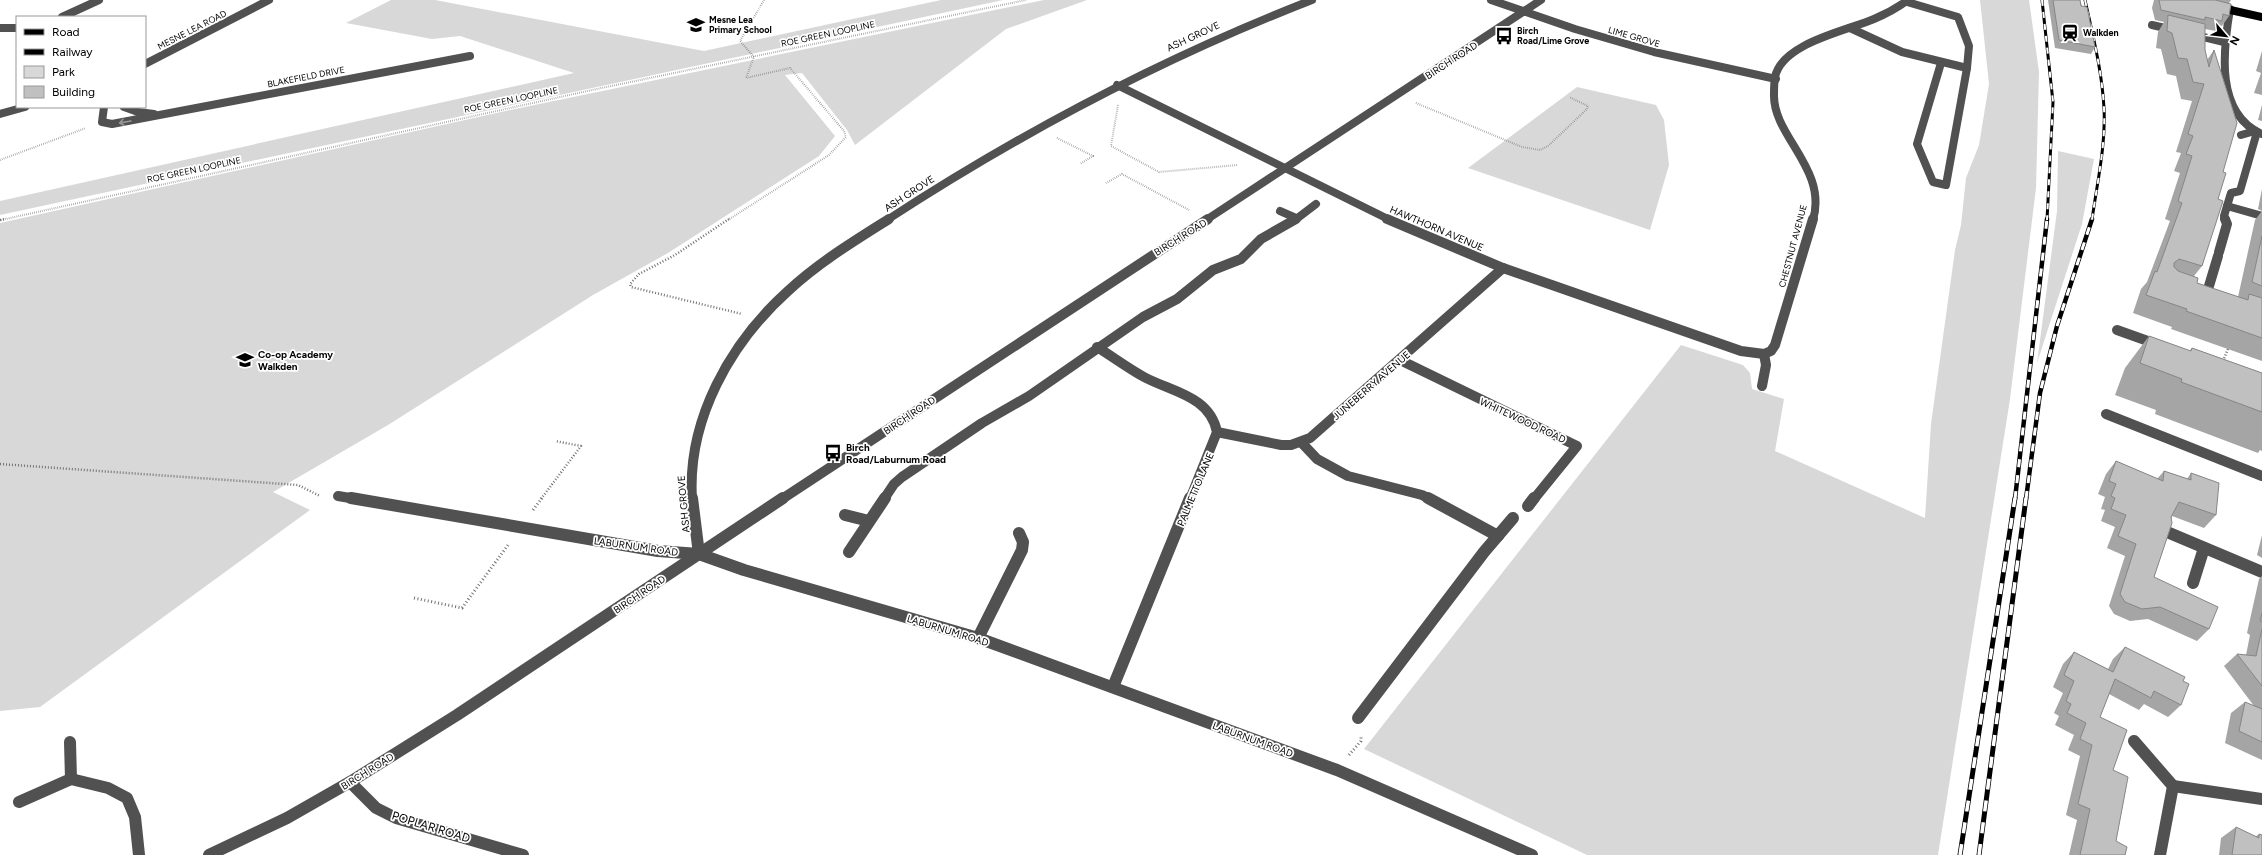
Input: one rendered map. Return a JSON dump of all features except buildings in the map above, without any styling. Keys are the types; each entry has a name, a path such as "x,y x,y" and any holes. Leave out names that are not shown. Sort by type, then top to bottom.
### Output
{"main road":[{"path":"2209,5 2262,17"}],"street":[{"path":"64,16 99,0"},
{"name":"MESNE LEA ROAD","path":"146,63 269,0"},
{"name":"ASH GROVE","path":"699,554 692,501 691,466 696,435 715,388 740,344 761,318 810,274 850,245 974,165 1037,128 1230,31 1312,0"},
{"name":"LIME GROVE","path":"1491,0 1654,52 1776,79"},
{"name":"BIRCH ROAD","path":"209,855 287,818 350,782 457,715 1127,270 1286,169 1541,0"},
{"path":"1908,1 1958,17 1968,46 1967,68 1946,185 1933,182 1917,144 1941,63"},
{"name":"CHESTNUT AVENUE","path":"1764,354 1771,351 1775,345 1815,213 1816,198 1813,182 1807,165 1779,117 1774,97 1776,79 1785,62 1806,44 1877,19 1908,1"},
{"path":"2230,9 2224,42 2223,68 2235,114 2244,124 2258,133"},
{"path":"2152,25 2224,42"},
{"path":"0,28 16,28"},
{"path":"1850,28 1902,52 1941,63 1967,68"},
{"name":"BLAKEFIELD DRIVE","path":"102,122 112,124 164,115 451,57 470,56"},
{"name":"HAWTHORN AVENUE","path":"1119,86 1388,219 1504,268 1733,348 1764,354"},
{"path":"0,114 21,108"},
{"path":"102,122 104,108"},
{"name":"BLAKEFIELD DRIVE","path":"127,108 138,112 164,115"},
{"path":"2241,135 2258,133"},
{"path":"2206,296 2227,224 2224,216 2231,193 2240,191 2258,133"},
{"path":"849,552 894,484 902,477 982,423 1029,396 1097,347 1143,317 1177,299 1213,270 1241,259 1261,239 1316,204"},
{"path":"2227,206 2262,216"},
{"path":"1280,211 1296,218"},
{"name":"JUNEBERRY AVENUE","path":"1218,432 1281,445 1301,442 1316,434 1504,268"},
{"path":"2117,330 2169,348"},
{"path":"1097,347 1150,380 1184,393 1199,403 1212,414 1217,423 1218,432"},
{"path":"1762,386 1766,365 1764,354"},
{"name":"WHITEWOOD ROAD","path":"1400,360 1457,391 1518,417 1577,446 1528,506"},
{"path":"2106,414 2262,476"},
{"name":"PALMETTO LANE","path":"1113,687 1218,432"},
{"path":"1301,442 1317,459 1331,468 1348,476 1422,495 1498,536"},
{"name":"LABURNUM ROAD","path":"338,496 658,552 699,554 744,570 978,638 1337,770 1532,855"},
{"path":"846,515 869,521"},
{"path":"1358,718 1484,552 1513,518"},
{"path":"2167,532 2262,572"},
{"path":"978,638 1022,550 1023,542 1019,533"},
{"path":"2193,583 2204,548"},
{"path":"2134,741 2173,786 2262,799"},
{"path":"70,742 71,778"},
{"path":"19,802 71,778 118,790 129,798 134,809 139,855"},
{"name":"POPLAR ROAD","path":"350,782 376,808 396,818 523,855"},
{"path":"2160,855 2173,786"}],"path":[{"path":"761,318 631,287 630,284 639,274 675,255 807,167 822,159 835,150 846,137 844,131 790,68 746,78 754,57 740,41 764,0"},
{"name":"ROE GREEN LOOPLINE","path":"0,220 592,90 1026,0"},
{"path":"1119,86 1111,146 1159,172 1273,162"},
{"path":"1397,95 1522,147 1540,150 1548,146 1588,109 1588,106 1569,97"},
{"path":"0,160 102,122"},
{"path":"1037,128 1093,156 1080,164"},
{"path":"1106,183 1122,174 1206,220"},
{"path":"2221,367 2228,349"},
{"path":"414,598 462,608 581,446 555,441"},
{"path":"0,464 298,485 326,500 338,496"},
{"path":"1337,770 1362,741 1358,718"}],"green space":[{"path":"391,0 435,0 704,51 941,0 1003,0 0,215 0,201 574,73 460,36 432,39 346,23"},
{"name":"Co-op Academy Walkden","path":"1044,0 1087,0 1006,29 855,145 847,130 802,73 785,75 835,136 819,156 668,253 593,295 388,425 273,492 310,510 40,707 0,711 0,223 515,109"},
{"path":"1980,0 2029,0 2039,72 2036,188 2010,399 1938,855 1587,855 1364,749 1681,345 1743,365 1750,373 1752,389 1784,399 1775,451 1925,518 1931,424 1955,250 1961,225 1966,178 1979,145 1989,84"},
{"path":"1577,87 1656,105 1664,120 1669,165 1650,230 1468,168"},
{"path":"2058,151 2094,159 2082,224 2037,363 2057,211"}],"railway":[{"path":"2042,0 2053,102 2047,220"},
{"path":"2085,0 2099,67 2104,108 2104,136 2092,220"},
{"path":"2015,499 2047,219"},
{"path":"2026,499 2040,393 2057,326 2092,219"},
{"path":"1960,855 2015,498"},
{"path":"1979,855 2026,498"}],"place":[{"name":"Mesne Lea Primary School","path":"696,25"},
{"name":"Walkden","path":"2070,33"},
{"name":"Birch Road/Lime Grove","path":"1504,36"},
{"name":"Co-op Academy Walkden","path":"245,360"},
{"name":"Birch Road/Laburnum Road","path":"833,453"}]}
